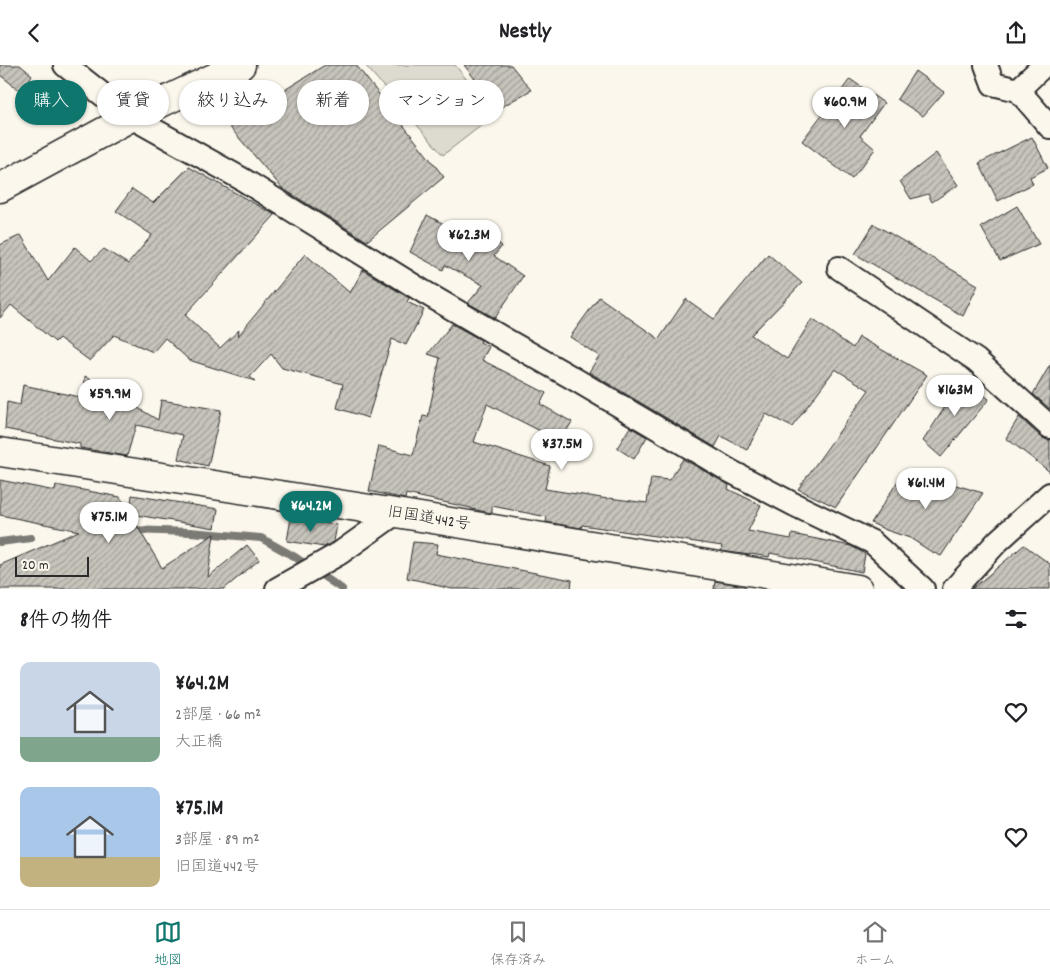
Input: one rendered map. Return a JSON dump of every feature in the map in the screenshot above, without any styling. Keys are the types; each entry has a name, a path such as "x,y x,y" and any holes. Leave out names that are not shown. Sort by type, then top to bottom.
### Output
{"main road":[{"path":"169,99 241,65"},
{"path":"0,188 117,125"},
{"name":"旧国道442号","path":"0,452 396,513 858,589"}],"street":[{"path":"66,65 97,89"},
{"path":"986,65 994,84 1018,90 1050,127"},
{"path":"1018,90 1044,65"},
{"path":"146,125 242,179 424,292 730,471 872,542 923,589"},
{"path":"839,268 976,360 1050,427"},
{"path":"954,589 998,541 1050,494"},
{"path":"277,589 340,553 396,513"}],"shaded area":[{"path":"365,65 455,65 467,80 379,80"},
{"path":"417,125 482,125 443,155"}],"building":[{"path":"0,65 20,65 32,75 29,80 15,80 15,87 0,75"},
{"path":"325,65 356,65 368,80 301,80"},
{"path":"464,65 511,65 531,90 504,106 504,80 476,80"},
{"path":"915,71 944,92 923,116 897,99"},
{"path":"850,79 884,103 860,136 875,149 852,179 802,141"},
{"path":"297,82 297,125 369,125 369,82 379,94 379,125 403,125 444,177 367,241 282,188 228,125 287,125 287,89"},
{"path":"1032,137 1048,168 1030,177 1033,184 998,201 979,163"},
{"path":"936,153 958,185 932,202 928,194 911,199 900,181"},
{"path":"189,167 275,215 185,315 220,348 239,330 238,336 305,254 350,293 363,270 409,298 407,302 424,310 406,345 392,339 368,418 337,408 343,384 282,368 271,354 250,377 255,381 189,360 165,338 153,352 114,335 90,361 59,338 55,342 11,305 0,318 0,245 21,235 48,281 75,247 91,261 104,249 128,264 152,235 116,211 132,189 153,203"},
{"path":"1017,206 1039,244 1000,261 981,227"},
{"path":"427,215 468,237 474,226 502,246 494,256 523,276 495,318 468,303 483,285 445,265 443,270 410,252"},
{"path":"874,224 978,285 963,316 855,254"},
{"path":"768,254 802,283 751,335 787,359 812,319 853,348 859,337 927,375 836,507 798,489 869,390 835,369 792,427 766,414 747,450 721,436 715,447 589,372 599,356 570,337 599,297 659,339 686,299 714,319"},
{"path":"452,324 481,340 480,342 489,347 482,360 546,393 540,404 572,422 560,441 487,404 474,442 550,466 545,489 647,503 651,478 669,480 683,459 729,485 728,489 761,505 748,531 791,539 792,534 851,546 865,554 862,572 770,553 769,557 721,551 722,546 582,525 581,528 546,522 547,517 492,506 492,513 406,494 405,499 369,491 379,446 413,455 423,416 428,417 440,358 428,354"},
{"path":"1050,365 1050,409 1033,394"},
{"path":"85,376 158,420 161,400 221,410 208,466 178,459 183,435 136,425 127,456 80,448 80,444 5,429 7,402 20,405 23,385 84,398"},
{"path":"963,379 989,399 941,457 923,441"},
{"path":"1019,417 1041,437 1050,440 1050,472 1006,438"},
{"path":"630,427 647,437 634,459 617,448"},
{"path":"905,470 983,493 941,556 910,538 871,523"},
{"path":"0,480 55,491 56,485 120,497 130,512 132,495 218,509 215,528 130,514 162,568 214,534 208,577 247,545 259,560 224,589 0,589 0,565 79,531 0,515"},
{"path":"291,518 337,525 334,541 324,547 287,541"},
{"path":"413,542 438,544 436,554 572,580 571,589 452,589 407,578"},
{"path":"1024,545 1050,564 1050,589 972,589"},
{"path":"715,581 745,586 744,589 714,589"}],"waterway":[{"path":"131,530 190,532 261,538 295,557 342,589"},
{"path":"0,542 31,538"}]}
